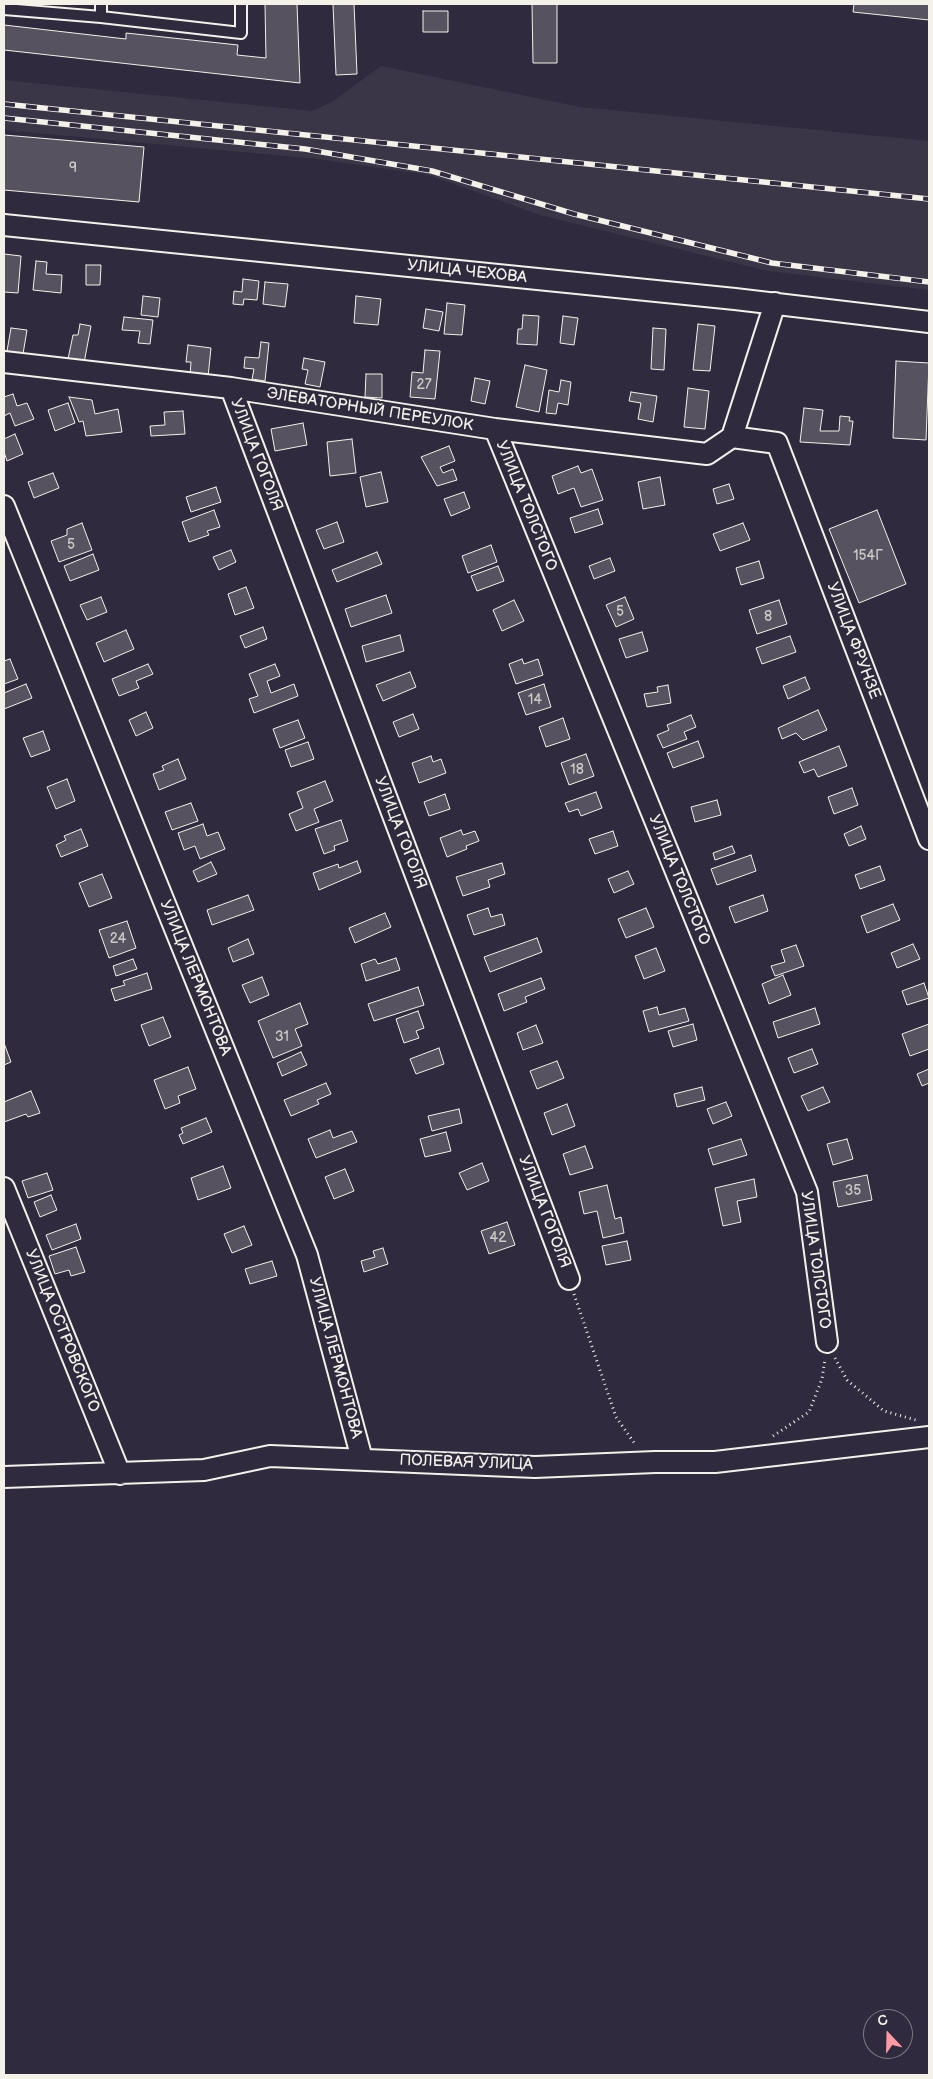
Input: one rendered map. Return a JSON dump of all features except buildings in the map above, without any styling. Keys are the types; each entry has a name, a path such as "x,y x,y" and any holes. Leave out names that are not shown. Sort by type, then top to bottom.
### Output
{"street":[{"name":"УЛИЦА ЧЕХОВА","path":"4,225 774,303 929,322"},
{"path":"732,438 774,303"},
{"name":"ЭЛЕВАТОРНЫЙ ПЕРЕУЛОК","path":"4,362 231,388 495,429 707,454 732,438"},
{"name":"УЛИЦА ГОГОЛЯ","path":"231,388 570,1279"},
{"name":"УЛИЦА ТОЛСТОГО","path":"495,429 807,1192 827,1342"},
{"name":"УЛИЦА ФРУНЗЕ","path":"732,438 777,443 929,839"},
{"name":"УЛИЦА ЛЕРМОНТОВА","path":"4,506 307,1255 362,1459"},
{"name":"УЛИЦА ОСТРОВСКОГО","path":"4,1188 120,1474"},
{"name":"ПОЛЕВАЯ УЛИЦА","path":"4,1476 204,1470 270,1456 535,1467 655,1462 715,1462 925,1429"}],"lane":[{"path":"101,4 101,17"},
{"path":"4,9 101,17 241,33 240,4"}],"path":[{"path":"570,1279 616,1417 632,1441 655,1462"},
{"path":"827,1342 847,1380 884,1411 925,1429"},
{"path":"768,1440 810,1412 822,1379 827,1342"}],"shaded area":[{"path":"381,66 580,107 929,141 929,290 768,271 540,215 429,175 318,159 4,130 4,80 312,111 332,102"}],"railway":[{"path":"4,104 929,199"},
{"path":"4,118 305,149 432,171 574,214 772,263 929,282"}]}
